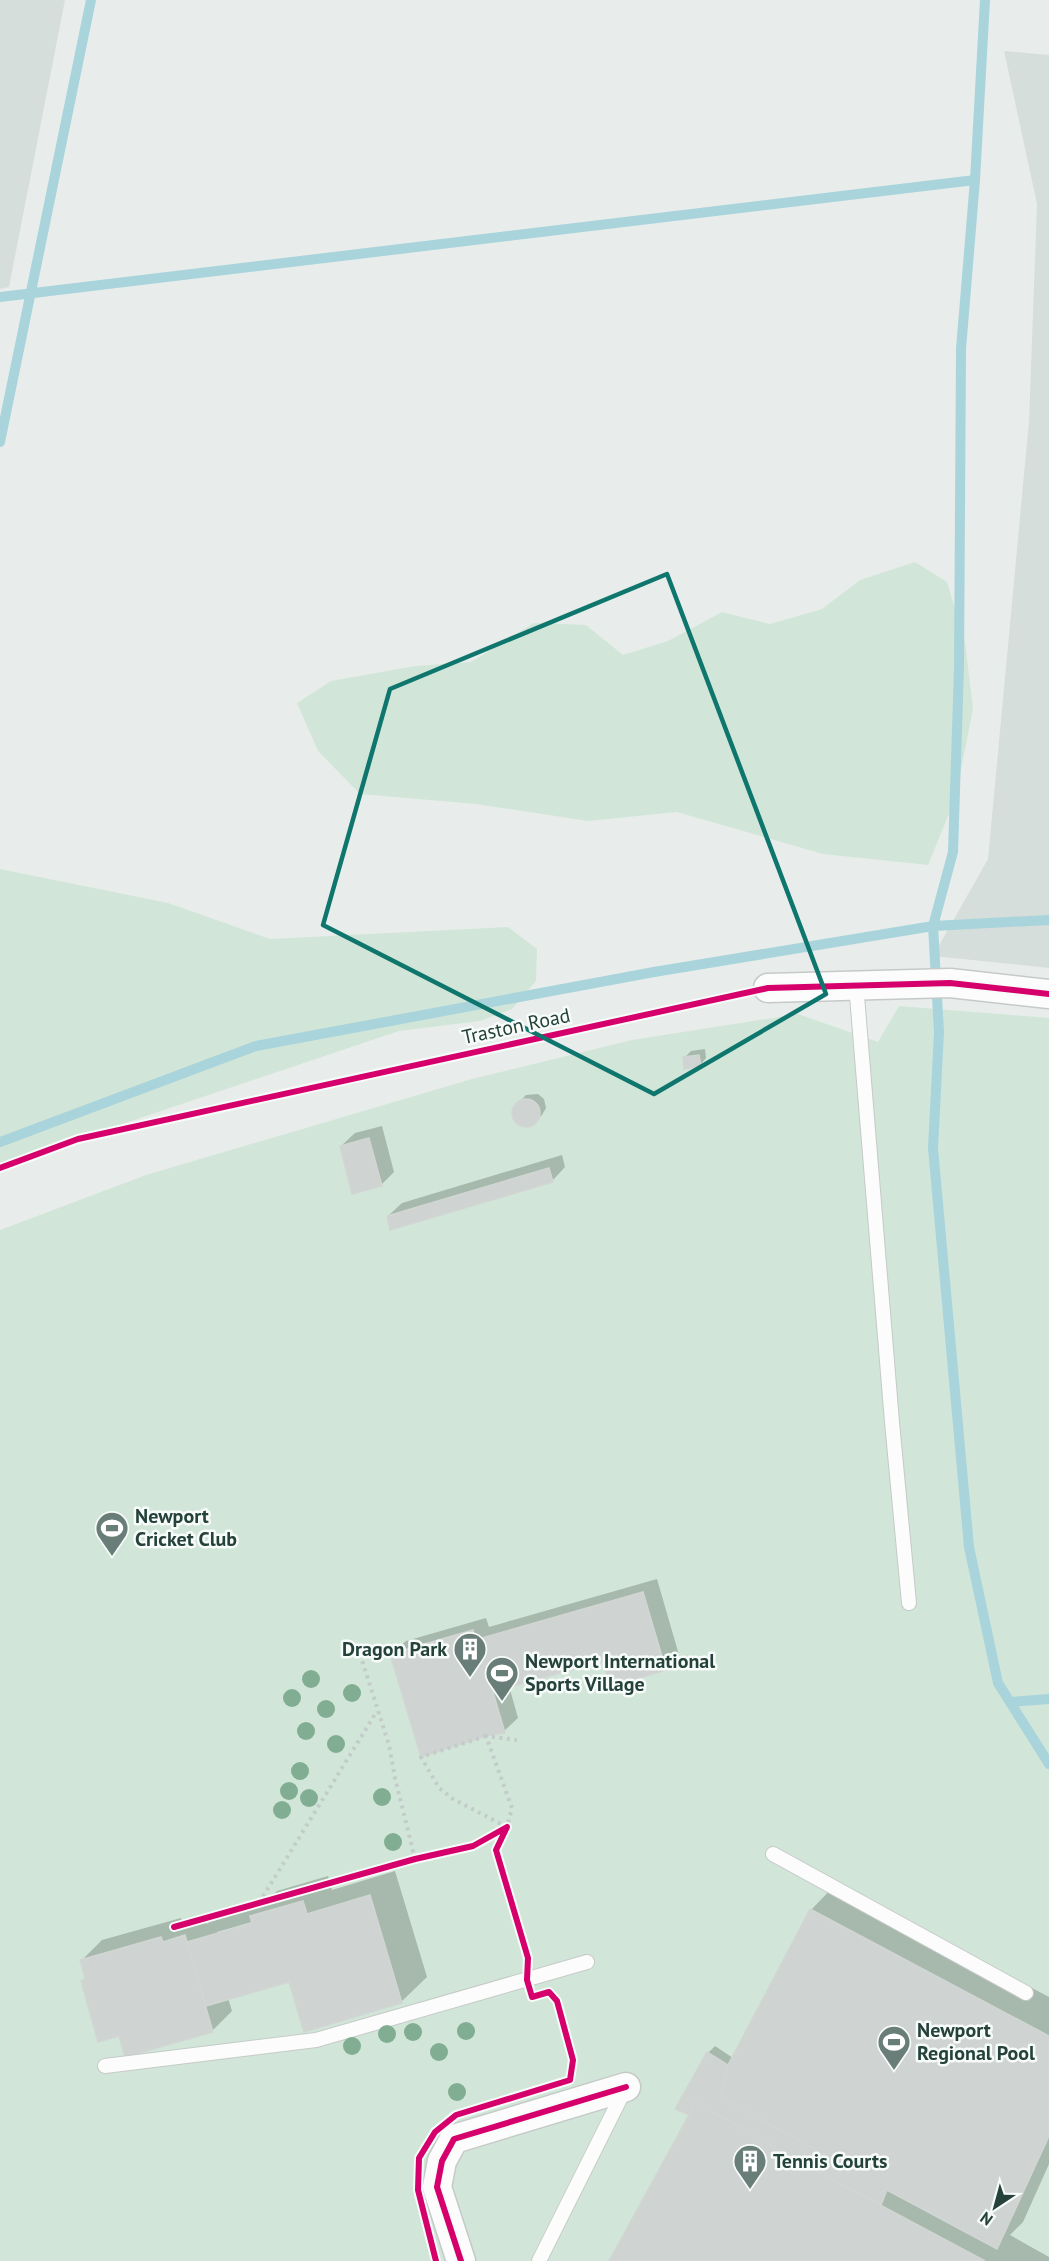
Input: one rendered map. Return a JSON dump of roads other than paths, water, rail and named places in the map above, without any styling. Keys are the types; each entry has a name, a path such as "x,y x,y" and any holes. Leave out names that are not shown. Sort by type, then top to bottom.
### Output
{"street":[{"path":"768,988 950,983 1049,994"},
{"path":"461,2261 436,2187 442,2161 454,2139 626,2087"}],"lane":[{"path":"855,984 909,1603"},
{"path":"774,1854 1026,1994"},
{"path":"105,2066 316,2040 587,1962"},
{"path":"539,2261 626,2087"}],"waterway":[{"path":"0,442 91,0"},
{"path":"0,297 975,180 985,0"},
{"path":"0,1142 256,1046 654,972 933,926 953,852 959,668 961,349 975,180"},
{"path":"1049,920 933,926 939,1032 933,1148 969,1547 998,1683 1049,1764"},
{"path":"1011,1702 1049,1699"}],"place":[{"name":"Newport Cricket Club","path":"112,1557"},
{"name":"Dragon Park","path":"470,1678"},
{"name":"Newport International Sports Village","path":"502,1702"},
{"name":"Newport Regional Pool","path":"894,2071"},
{"name":"Tennis Courts","path":"750,2190"}]}
